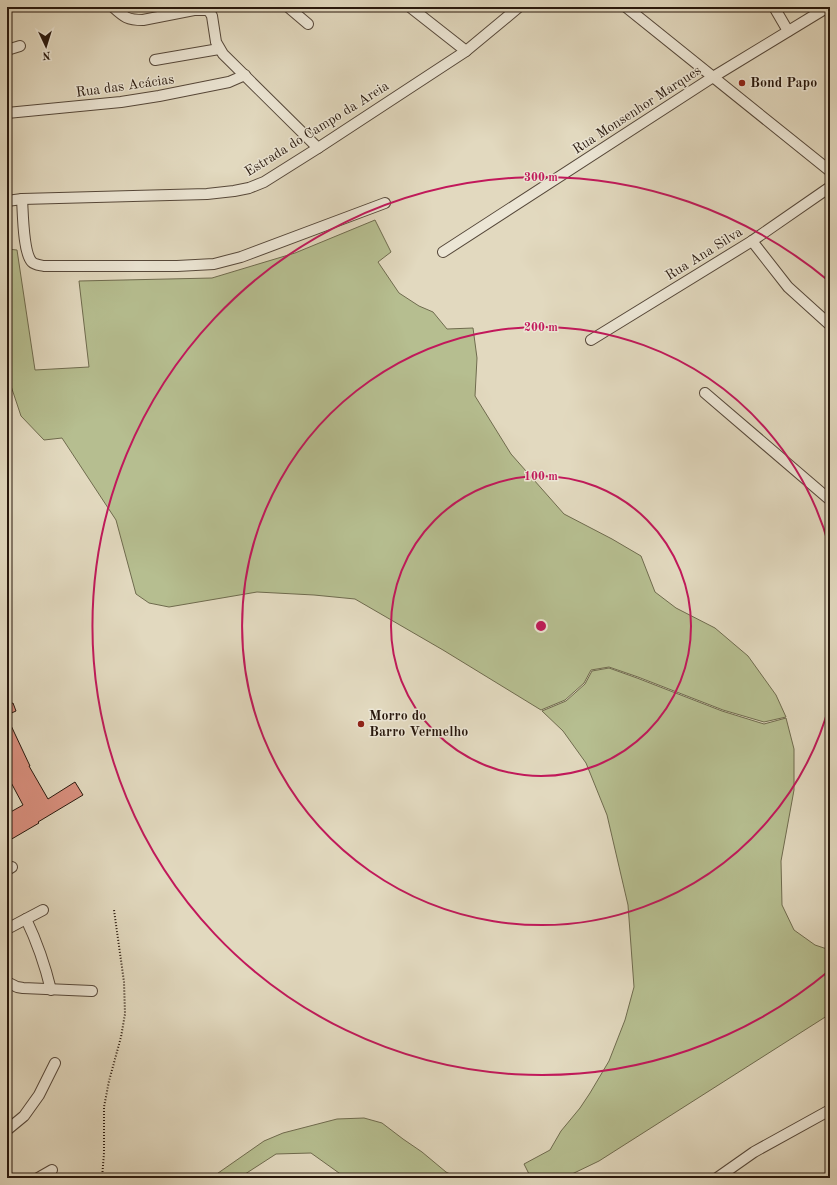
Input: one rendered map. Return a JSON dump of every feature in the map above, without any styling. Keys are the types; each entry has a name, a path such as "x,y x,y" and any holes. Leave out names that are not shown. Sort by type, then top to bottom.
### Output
{"street":[{"path":"113,7 129,19 135,20 143,20 192,8 209,11 212,16 216,42 219,49 318,148"},
{"path":"288,7 308,24"},
{"path":"410,7 466,51"},
{"name":"Estrada do Campo da Areia","path":"7,201 22,199 207,194 234,192 249,188 264,182 318,148 466,51 519,7"},
{"path":"626,7 830,171"},
{"path":"774,7 788,31"},
{"name":"Rua Monsenhor Marques","path":"443,252 713,77 828,7"},
{"path":"7,50 20,46"},
{"path":"155,60 219,49"},
{"name":"Rua das Acácias","path":"7,114 121,102 159,96 229,82 245,75"},
{"name":"Rua Ana Silva","path":"591,340 752,241 830,187"},
{"path":"22,199 27,252 31,261 35,264 44,266 177,266 214,264 241,257 385,203"},
{"path":"752,241 788,287 830,325"},
{"path":"706,393 830,500"},
{"path":"7,929 43,910"},
{"path":"26,919 38,945 51,990"},
{"path":"7,982 22,988 92,991"},
{"path":"7,1130 24,1116 48,1079 55,1063"},
{"path":"717,1178 754,1152 830,1110"},
{"path":"38,1178 52,1170"}],"path":[{"path":"102,1178 104,1153 104,1107 108,1081 121,1037 125,1014 124,982 114,910"}],"green space":[{"path":"375,220 391,252 378,262 399,293 419,306 433,312 447,329 473,328 477,358 475,396 511,454 564,514 641,556 655,592 676,608 715,628 748,656 776,695 786,717 764,722 723,710 609,667 591,670 584,683 565,700 541,710 443,650 355,599 257,592 169,607 149,603 136,594 116,520 62,438 44,440 21,416 11,386 7,351 7,249 17,250 35,370 89,367 79,281 212,278 295,253"},
{"path":"609,668 722,711 764,724 786,718 794,749 794,790 781,861 782,905 794,930 815,945 830,950 830,1014 599,1161 572,1174 559,1178 531,1178 524,1164 550,1150 561,1131 590,1093 609,1061 625,1020 634,987 628,905 607,815 586,763 563,731 542,711 566,701 585,684 592,671"},
{"path":"364,1118 382,1123 422,1152 446,1172 458,1178 346,1178 311,1153 276,1154 239,1178 211,1178 264,1141 283,1133 337,1119"}],"building":[{"path":"13,703 16,711 7,715 7,705"},
{"path":"7,717 29,766 48,799 75,782 83,795 10,840 7,835 7,833 11,831 7,824 7,814 23,805 7,775"}],"place":[{"name":"Bond Papo","path":"742,83"},
{"name":"Morro do Barro Vermelho","path":"361,724"}]}
